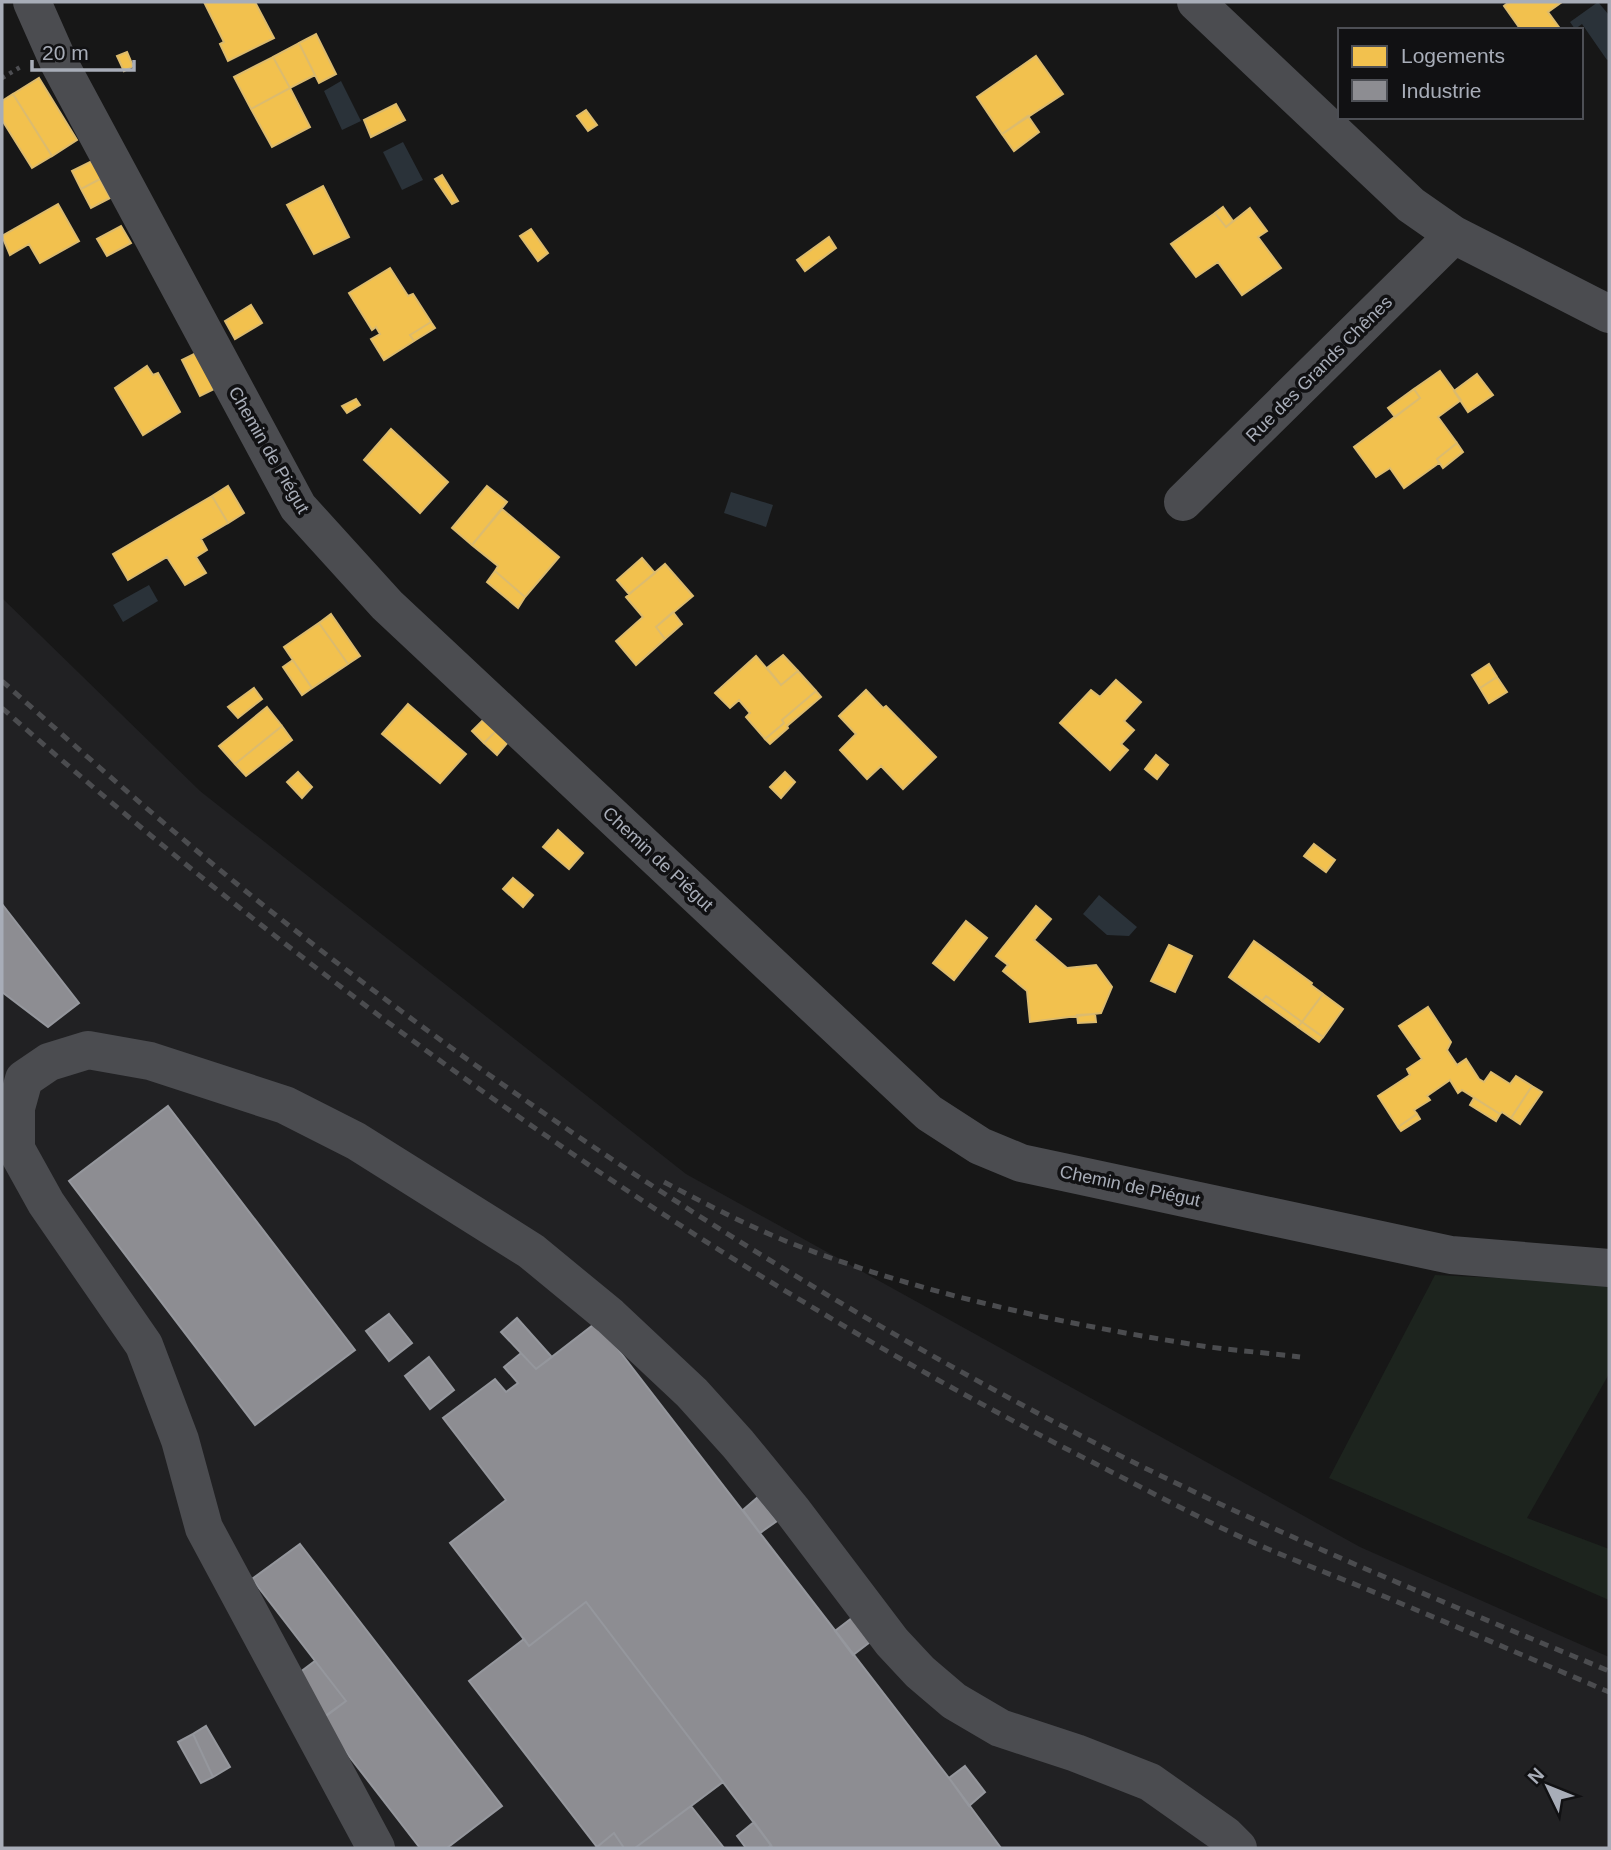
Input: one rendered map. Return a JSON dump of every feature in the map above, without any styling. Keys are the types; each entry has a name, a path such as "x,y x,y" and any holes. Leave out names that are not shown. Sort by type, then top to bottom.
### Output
{"street":[{"name":"Chemin de Piégut","path":"32,2 59,63 298,507 387,605 929,1113 980,1146 1021,1163 1451,1255 1609,1268"},
{"path":"1196,2 1410,205 1454,235 1609,314"},
{"name":"Rue des Grands Chênes","path":"1183,502 1454,235"},
{"path":"376,1848 204,1528 180,1440 144,1345 46,1203 16,1149 16,1108 24,1079 50,1062 88,1050 150,1061 285,1105 356,1141 531,1251 610,1316 692,1393 776,1491 892,1642 920,1672 954,1701 1000,1728 1076,1753 1150,1783 1225,1835 1238,1848"}],"shaded area":[{"path":"1598,2 1609,15 1609,59 1607,60 1582,24 1574,28 1570,22"},
{"path":"341,81 361,121 342,130 324,91"},
{"path":"403,142 423,180 402,190 383,152"},
{"path":"731,492 773,505 766,527 724,513"},
{"path":"149,585 158,601 123,622 113,605"},
{"path":"2,598 200,791 686,1174 1360,1547 1609,1657 1609,1848 2,1848"},
{"path":"1099,895 1137,927 1129,936 1107,935 1083,914"},
{"path":"1435,1275 1609,1283 1609,1374 1527,1518 1609,1549 1609,1600 1329,1478"}],"building: Logements":[{"path":"204,2 255,2 274,38 228,61 220,44 224,42"},
{"path":"1509,2 1562,2 1548,12 1560,28 1520,28 1504,6"},
{"path":"316,34 336,74 319,83 299,43"},
{"path":"299,43 315,75 290,88 273,57"},
{"path":"127,52 133,66 124,71 117,56"},
{"path":"1036,56 1063,94 1002,134 977,97"},
{"path":"273,57 290,88 251,109 234,77"},
{"path":"39,78 77,140 52,156 13,94"},
{"path":"290,88 310,127 272,147 251,109"},
{"path":"13,94 52,156 32,168 2,120 2,101"},
{"path":"396,104 405,120 371,137 364,120"},
{"path":"586,110 597,125 588,131 577,116"},
{"path":"1028,116 1039,132 1014,151 1002,134"},
{"path":"92,161 102,178 81,189 72,171"},
{"path":"442,175 458,201 452,204 435,179"},
{"path":"100,179 110,198 91,208 81,189"},
{"path":"323,186 349,237 314,254 287,205"},
{"path":"58,204 79,241 40,263 29,244 10,255 2,236"},
{"path":"1223,207 1233,221 1226,227 1215,213"},
{"path":"1250,208 1267,231 1258,237 1281,268 1242,295 1218,262 1196,277 1171,244 1215,213 1226,227"},
{"path":"121,226 131,243 107,256 97,239"},
{"path":"531,229 548,253 538,261 520,236"},
{"path":"829,237 836,248 805,271 797,260"},
{"path":"390,268 408,296 413,294 431,322 410,335 414,341 384,360 371,339 380,334 376,327 372,330 349,293"},
{"path":"251,305 262,323 235,339 225,321"},
{"path":"431,322 435,328 414,341 410,335"},
{"path":"196,353 214,389 200,396 182,360"},
{"path":"147,366 153,375 158,373 180,412 143,435 115,388"},
{"path":"1440,371 1461,400 1438,417 1457,443 1437,459 1439,463 1404,488 1390,468 1376,477 1354,447 1420,398 1414,389"},
{"path":"1477,374 1493,395 1468,412 1454,391"},
{"path":"1414,389 1420,398 1395,417 1388,408"},
{"path":"356,399 360,405 347,413 342,406"},
{"path":"391,429 448,482 420,513 364,460"},
{"path":"1457,443 1463,452 1443,468 1437,459"},
{"path":"228,486 244,513 228,523 212,496"},
{"path":"487,486 507,502 472,545 452,528"},
{"path":"212,496 228,523 201,539 207,550 196,557 206,573 185,585 167,557 128,580 113,554"},
{"path":"502,509 559,557 525,597 495,571 498,566 472,545"},
{"path":"642,558 655,573 629,594 617,580"},
{"path":"665,564 693,596 656,627 665,639 636,665 616,641 643,617 626,597"},
{"path":"495,571 525,597 518,608 487,582"},
{"path":"673,612 682,624 665,639 656,627"},
{"path":"331,614 360,656 348,664 319,623"},
{"path":"319,623 348,664 312,688 284,647"},
{"path":"783,655 798,671 781,685 767,668"},
{"path":"756,656 781,685 798,671 816,691 782,720 784,723 765,739 746,717 750,713 739,700 730,708 715,693"},
{"path":"293,660 312,688 302,695 283,667"},
{"path":"1489,664 1497,677 1480,688 1472,675"},
{"path":"1497,677 1507,692 1489,703 1480,688"},
{"path":"1116,680 1141,702 1124,721 1134,730 1121,744 1128,750 1110,770 1060,723 1091,690 1100,697"},
{"path":"254,688 262,699 238,718 228,707"},
{"path":"866,690 883,708 886,706 936,757 903,789 881,766 867,779 840,750 856,734 839,716"},
{"path":"816,691 821,697 770,744 765,739 784,723 782,720"},
{"path":"408,704 466,754 440,783 382,734"},
{"path":"267,707 282,726 235,764 219,746"},
{"path":"483,720 496,731 484,743 472,731"},
{"path":"282,726 292,740 246,776 235,764"},
{"path":"496,731 508,742 497,755 484,743"},
{"path":"1156,755 1168,765 1157,779 1145,769"},
{"path":"298,772 312,787 302,798 287,782"},
{"path":"785,772 795,782 781,798 770,787"},
{"path":"558,830 583,853 569,869 543,847"},
{"path":"1314,844 1335,860 1326,872 1304,856"},
{"path":"513,878 533,895 523,907 503,889"},
{"path":"1036,906 1051,919 1034,940 1067,968 1096,965 1112,987 1101,1013 1030,1022 1027,991 1003,971 1008,965 996,956"},
{"path":"966,921 987,938 954,980 933,963"},
{"path":"1254,941 1323,994 1302,1022 1266,996 1262,1001 1229,977"},
{"path":"1169,945 1192,956 1175,992 1151,981"},
{"path":"1323,994 1343,1009 1323,1037 1302,1022"},
{"path":"1266,996 1302,1022 1298,1027 1262,1001"},
{"path":"1428,1007 1451,1042 1447,1050 1457,1065 1466,1059 1484,1082 1491,1072 1510,1084 1516,1076 1532,1086 1511,1118 1462,1090 1458,1093 1450,1080 1427,1096 1430,1100 1414,1110 1417,1114 1398,1127 1378,1096 1410,1075 1407,1069 1422,1059 1399,1026"},
{"path":"1095,1014 1096,1022 1078,1023 1077,1015"},
{"path":"1302,1022 1323,1037 1319,1042 1298,1027"},
{"path":"1532,1086 1542,1092 1520,1124 1511,1118"},
{"path":"1474,1098 1500,1114 1496,1121 1470,1105"},
{"path":"1417,1114 1420,1119 1401,1131 1398,1127"}],"building: Industrie":[{"path":"2,904 79,1003 48,1027 2,992"},
{"path":"168,1106 355,1350 255,1425 69,1181"},
{"path":"389,1314 412,1343 389,1361 366,1331"},
{"path":"517,1318 552,1357 536,1369 501,1332"},
{"path":"597,1322 1001,1848 773,1848 586,1602 529,1646 450,1543 506,1500 443,1418 495,1379 506,1392 518,1383 504,1367 521,1353 536,1369"},
{"path":"429,1357 454,1390 430,1409 405,1376"},
{"path":"758,1497 777,1521 760,1533 743,1510"},
{"path":"300,1544 502,1806 447,1848 420,1848 321,1720 346,1701 252,1579"},
{"path":"586,1602 723,1782 635,1848 624,1848 614,1833 597,1847 469,1681 524,1639 529,1646"},
{"path":"852,1618 870,1642 853,1655 835,1631"},
{"path":"315,1661 346,1701 325,1716 295,1676"},
{"path":"206,1726 230,1767 213,1777 193,1734"},
{"path":"193,1734 213,1777 201,1783 178,1742"},
{"path":"965,1766 985,1792 969,1806 949,1778"},
{"path":"691,1806 724,1848 635,1848"},
{"path":"754,1822 771,1845 768,1848 746,1848 737,1836"},
{"path":"614,1833 624,1848 595,1848 597,1847"}],"railway":[{"path":"2,681 196,850 361,981 462,1056 565,1127 776,1264 993,1389 1165,1478 1354,1564 1609,1671"},
{"path":"2,708 129,817 258,922 390,1024 525,1121 662,1214 803,1302 948,1385 1232,1533 1609,1692"},
{"path":"664,1182 788,1242 884,1276 934,1290 1033,1315 1133,1334 1300,1357"}]}
